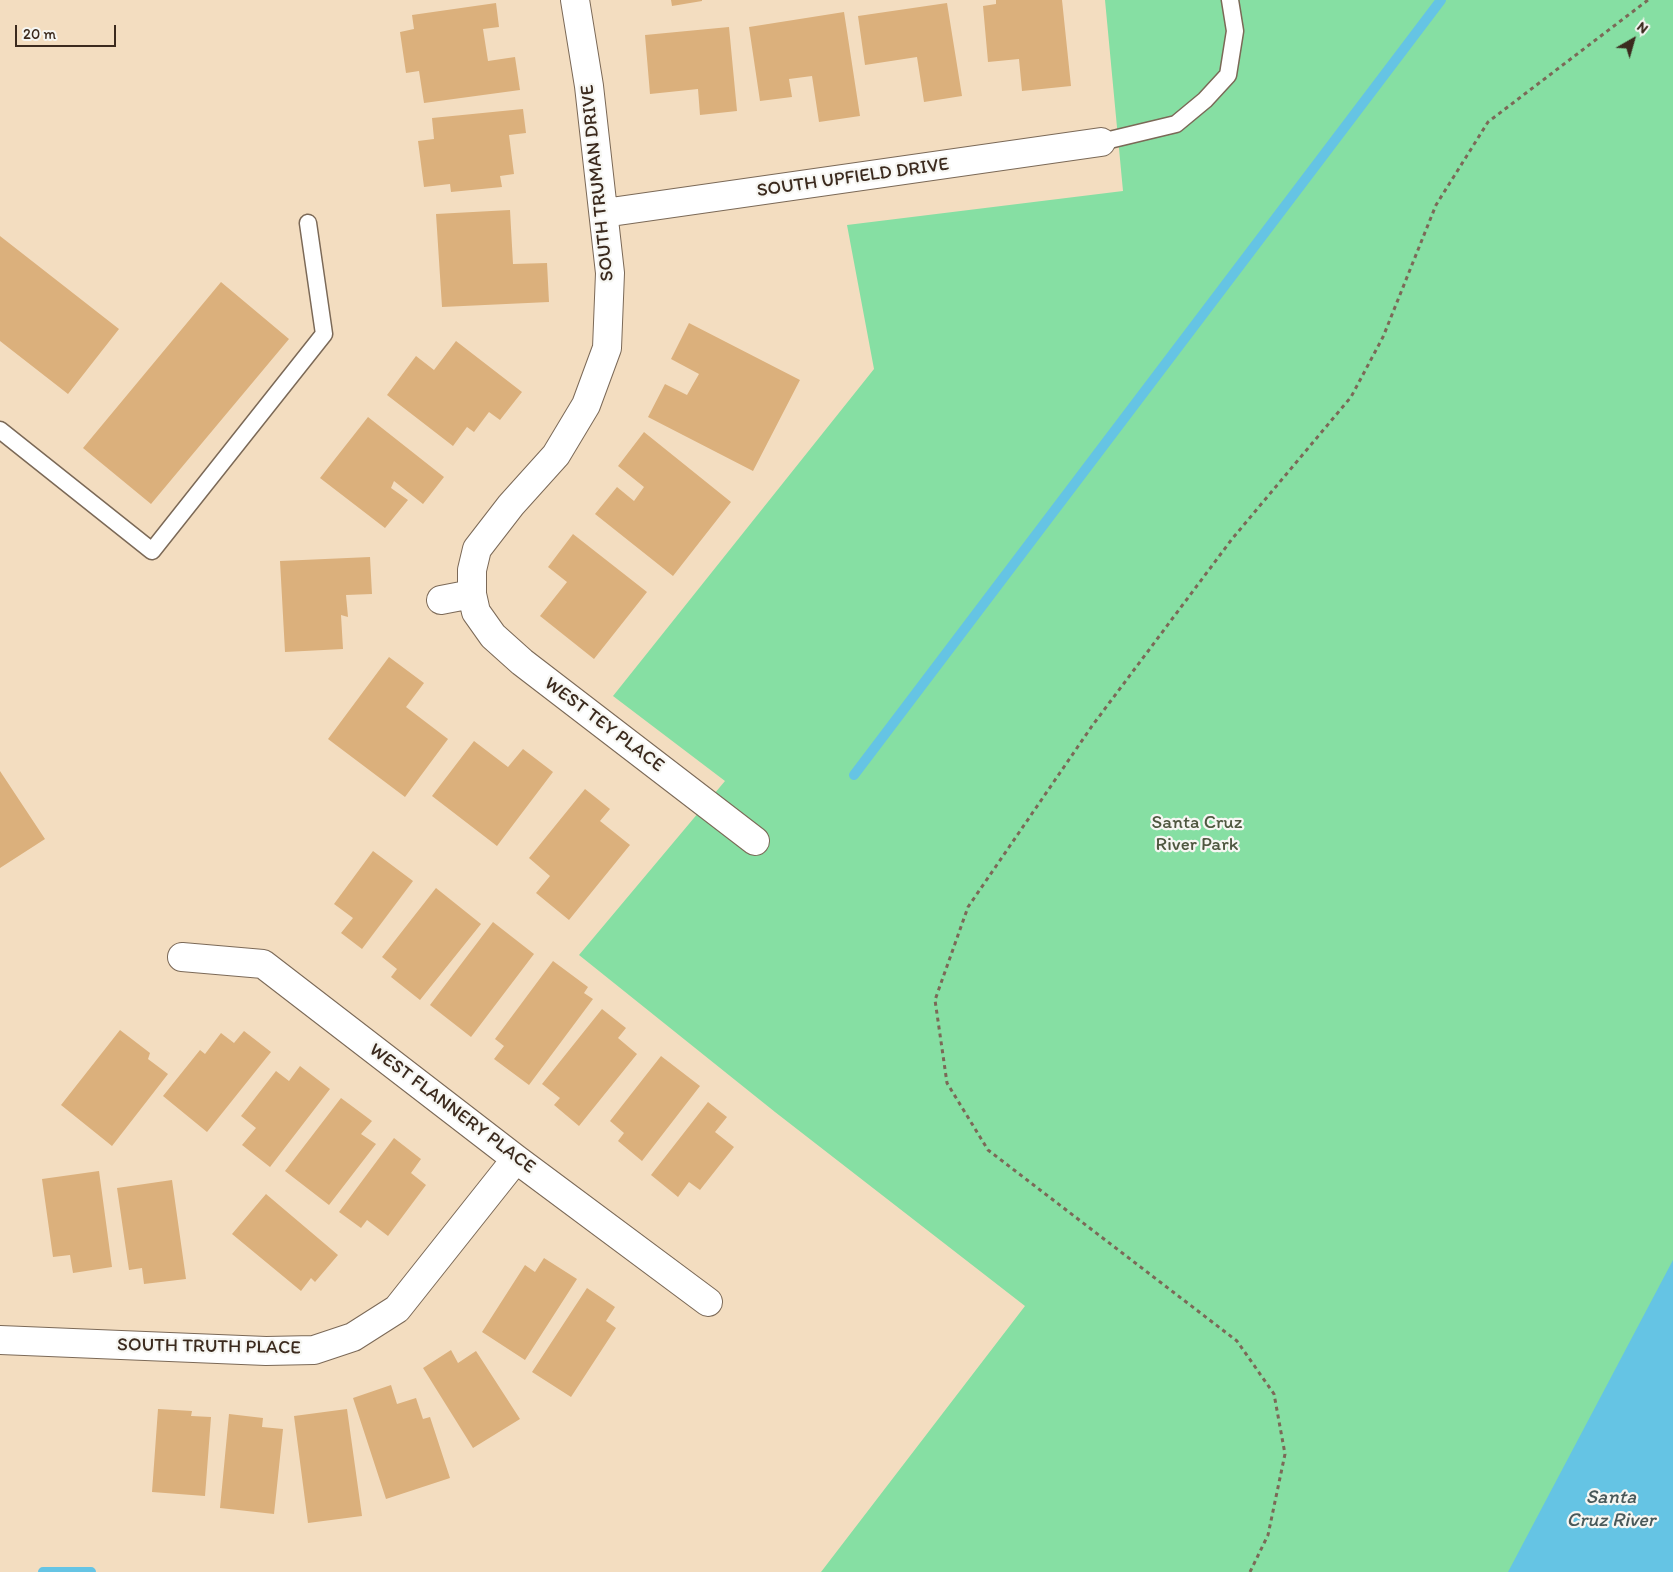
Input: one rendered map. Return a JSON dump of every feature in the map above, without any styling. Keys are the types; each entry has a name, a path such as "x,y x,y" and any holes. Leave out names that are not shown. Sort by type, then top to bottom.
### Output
{"street":[{"name":"SOUTH TRUMAN DRIVE","path":"472,594 472,570 477,549 511,505 556,455 586,405 606,348 610,273 589,86 575,0"},
{"name":"SOUTH UPFIELD DRIVE","path":"604,213 1101,142"},
{"path":"442,600 472,594"},
{"name":"WEST TEY PLACE","path":"472,594 476,612 493,636 522,662 755,841"},
{"name":"WEST FLANNERY PLACE","path":"182,957 263,964 516,1159 708,1302"},
{"name":"SOUTH TRUTH PLACE","path":"0,1340 266,1351 314,1350 353,1337 397,1309 516,1159"}],"lane":[{"path":"1101,142 1176,124 1205,100 1228,75 1235,31 1230,0"},
{"path":"0,430 152,551 324,334 308,223"}],"path":[{"path":"1250,1572 1268,1535 1285,1454 1274,1394 1237,1341 988,1150 947,1083 935,1000 968,908 1092,726 1232,540 1351,396 1383,337 1436,205 1488,122 1648,0"}],"green space":[{"name":"Santa Cruz River Park","path":"1105,0 1673,0 1673,1572 821,1572 1025,1306 775,1112 579,955 725,781 613,696 874,369 847,225 1123,191"}],"water":[{"name":"Santa Cruz River","path":"1673,1260 1673,1572 1508,1572"}],"building":[{"path":"671,0 702,0 702,1 672,6"},
{"path":"996,0 1062,0 1071,86 1022,91 1019,59 988,62 983,6 996,4"},
{"path":"496,3 499,27 483,29 488,61 515,57 520,90 424,103 419,71 406,73 400,32 414,29 412,15"},
{"path":"947,3 962,96 924,102 917,57 865,65 858,16"},
{"path":"844,12 860,116 819,122 812,76 789,79 792,97 760,101 749,27"},
{"path":"729,27 737,111 700,115 698,89 650,94 645,35"},
{"path":"523,109 526,133 509,135 514,174 500,176 502,187 451,192 450,184 424,187 418,141 434,139 432,118"},
{"path":"510,210 513,264 547,263 549,302 442,307 436,214"},
{"path":"0,236 119,329 68,394 0,341"},
{"path":"221,282 289,339 151,504 83,448"},
{"path":"689,323 800,380 753,471 648,417 665,384 687,395 699,374 671,359"},
{"path":"456,341 522,392 500,420 489,412 474,432 467,427 453,446 387,395 416,356 434,370"},
{"path":"368,417 444,477 423,504 394,481 391,488 408,500 385,528 320,478"},
{"path":"644,432 731,502 673,576 595,514 617,487 634,501 644,487 618,466"},
{"path":"573,534 647,592 594,659 540,616 567,582 548,567"},
{"path":"370,557 372,594 346,595 348,617 341,615 343,649 285,652 280,561"},
{"path":"389,657 424,683 406,707 448,739 405,797 328,739"},
{"path":"474,741 508,767 523,749 553,772 497,846 432,796"},
{"path":"0,771 45,839 0,868"},
{"path":"585,789 610,809 600,821 630,845 569,920 536,893 550,876 529,858"},
{"path":"373,851 413,881 362,949 341,933 353,918 334,904"},
{"path":"436,888 481,924 420,1000 391,977 397,969 382,957"},
{"path":"493,922 534,954 471,1037 430,1005"},
{"path":"553,961 588,987 584,993 593,999 529,1085 494,1059 504,1046 495,1039"},
{"path":"602,1009 626,1028 618,1038 637,1054 579,1126 554,1105 560,1098 542,1084"},
{"path":"120,1030 150,1053 148,1059 168,1074 112,1146 61,1105"},
{"path":"244,1031 271,1052 207,1132 163,1096 200,1050 205,1054 221,1033 234,1043"},
{"path":"661,1056 700,1086 642,1161 618,1141 624,1133 610,1121"},
{"path":"300,1066 330,1089 270,1167 242,1145 256,1128 241,1116 276,1071 289,1081"},
{"path":"341,1098 372,1121 361,1134 376,1144 329,1205 285,1171"},
{"path":"708,1102 727,1117 715,1132 734,1147 700,1190 689,1182 678,1197 651,1175"},
{"path":"394,1138 421,1159 411,1173 426,1185 388,1236 367,1220 361,1228 339,1212"},
{"path":"99,1171 112,1267 73,1273 70,1255 53,1257 42,1179"},
{"path":"172,1180 186,1279 144,1284 142,1268 129,1270 117,1188"},
{"path":"266,1194 338,1255 315,1282 311,1278 301,1291 232,1234"},
{"path":"544,1258 577,1279 525,1360 482,1332 525,1265 535,1272"},
{"path":"587,1288 615,1307 606,1321 616,1328 571,1397 532,1372"},
{"path":"451,1350 458,1363 476,1351 520,1419 473,1448 423,1368"},
{"path":"391,1385 397,1404 416,1398 423,1419 430,1417 450,1478 386,1499 353,1398"},
{"path":"158,1409 192,1411 191,1416 211,1417 205,1496 152,1492"},
{"path":"347,1409 362,1516 308,1523 294,1416"},
{"path":"229,1414 263,1418 262,1427 283,1429 274,1514 220,1508"}],"waterway":[{"path":"854,775 1441,0"},
{"path":"43,1572 91,1572"}]}
